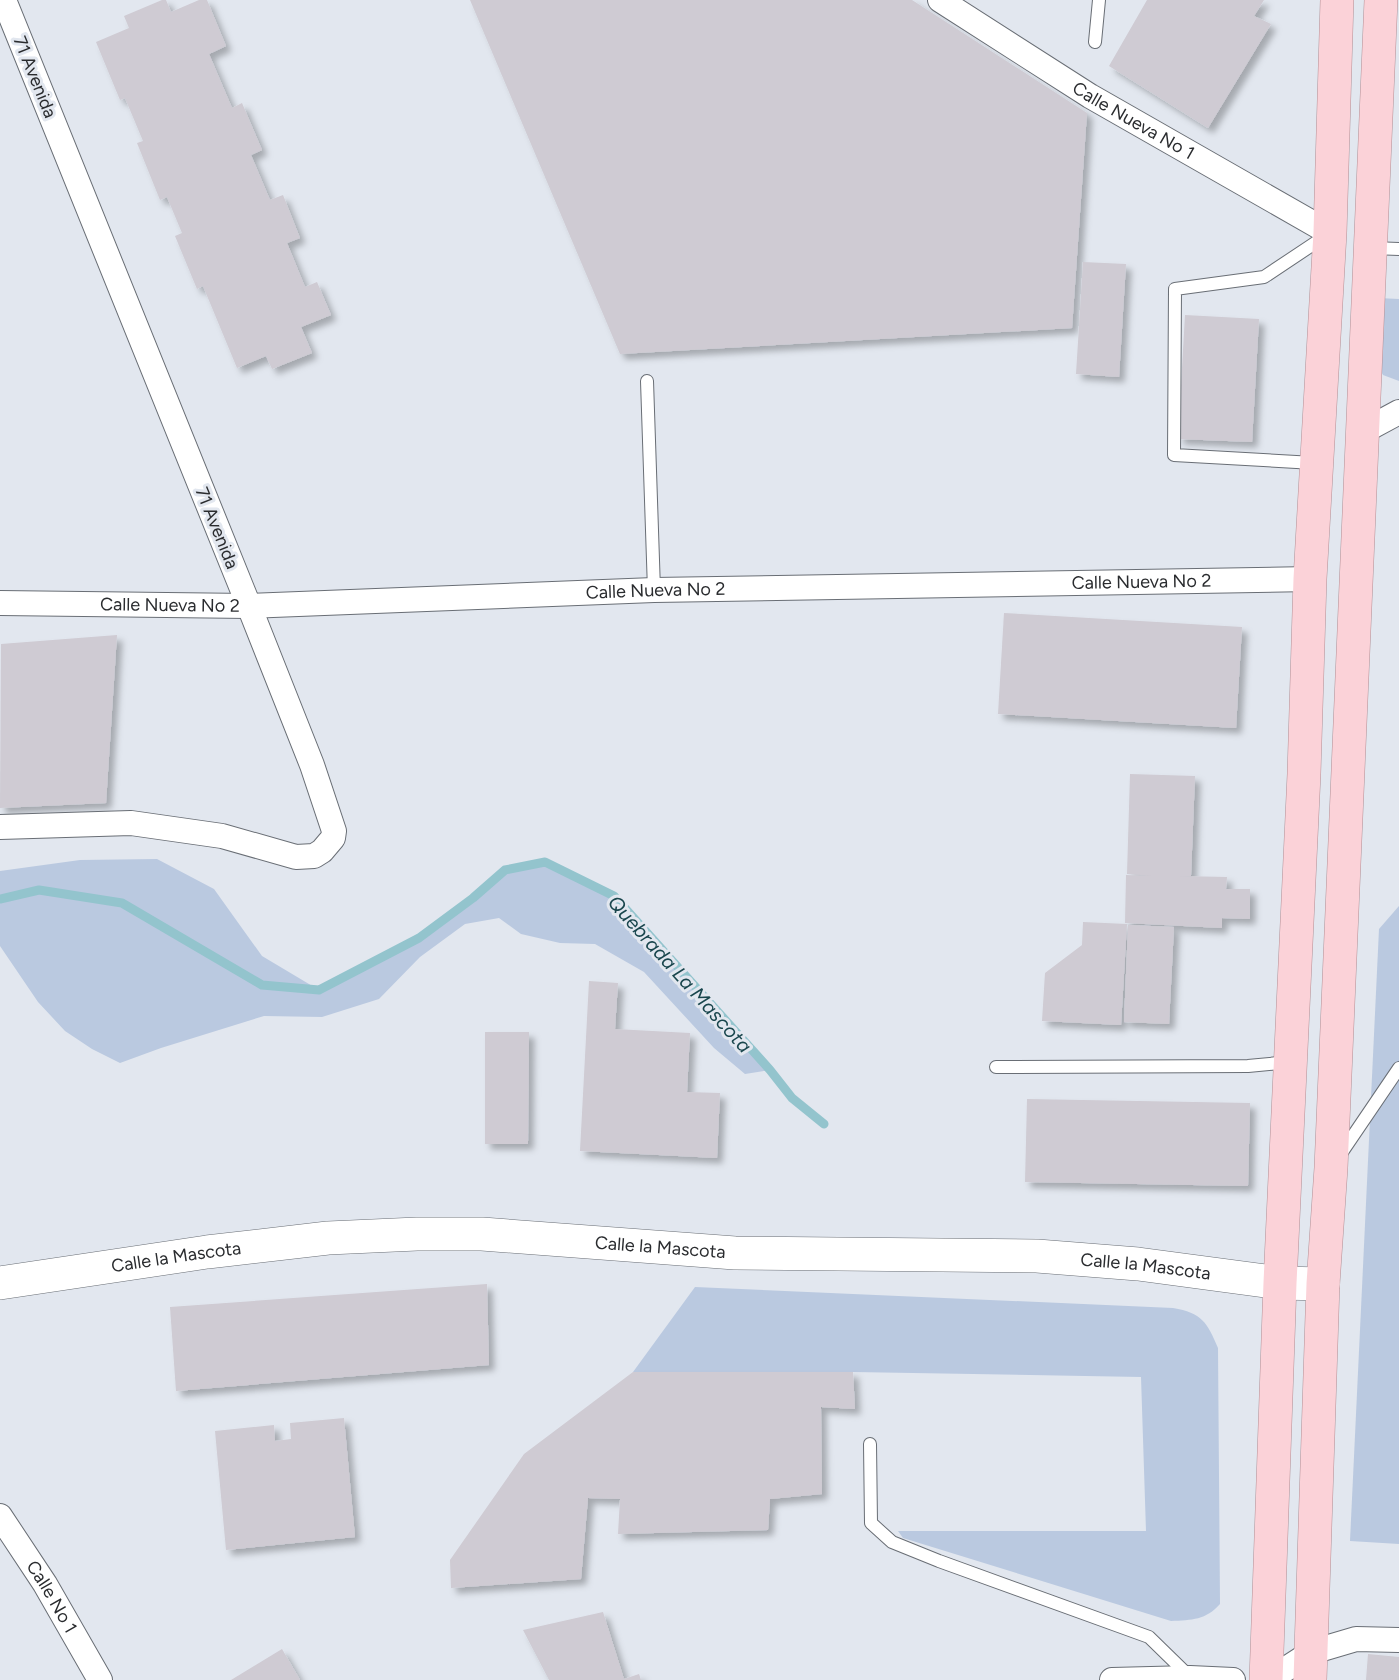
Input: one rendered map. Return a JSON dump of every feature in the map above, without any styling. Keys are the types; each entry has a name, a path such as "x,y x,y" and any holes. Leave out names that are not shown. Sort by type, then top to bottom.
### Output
{"highway":[{"path":"1268,1680 1280,1283 1304,774 1310,579 1330,232 1337,0"},
{"path":"1311,1666 1323,1284 1362,432 1385,249 1384,2"}],"main road":[{"name":"Calle la Mascota","path":"0,1283 207,1252 328,1238 482,1234 735,1253 1037,1256 1138,1264 1280,1283 1323,1284"}],"street":[{"name":"71 Avenida","path":"0,826 131,823 222,836 296,856 314,856 322,852 333,838 334,831 329,812 249,606 4,0"},
{"name":"Calle Nueva No 1","path":"940,0 1090,96 1330,232"},
{"path":"1362,432 1399,412"},
{"name":"Calle Nueva No 2","path":"0,603 249,606 654,590 1310,579"},
{"name":"Calle No 1","path":"0,1516 45,1584 100,1680"},
{"path":"1268,1680 1311,1666 1356,1639 1399,1640"},
{"path":"1112,1680 1190,1678 1233,1680"}],"lane":[{"path":"1095,42 1099,0"},
{"path":"1317,464 1174,455 1175,290 1264,277 1330,232"},
{"path":"647,381 654,590"},
{"path":"996,1067 1248,1066 1290,1062"},
{"path":"1330,1168 1399,1068"},
{"path":"870,1444 871,1523 892,1542 1149,1637 1190,1678"}],"shaded area":[{"path":"1378,298 1399,299 1399,381 1383,375 1375,361"},
{"path":"157,859 214,889 262,956 319,990 419,938 473,898 505,870 545,862 614,896 770,1070 745,1074 714,1048 644,972 595,944 560,943 521,934 499,918 465,924 420,957 379,999 322,1017 264,1016 120,1063 92,1049 65,1031 38,1002 0,946 0,871 80,860"},
{"path":"1399,906 1399,1544 1350,1541 1379,929"},
{"path":"695,1287 1173,1308 1197,1316 1207,1325 1218,1348 1220,1604 1204,1616 1171,1621 903,1538 898,1531 1146,1531 1141,1377 853,1372 633,1372"}],"building":[{"path":"166,0 171,12 199,0 207,0 226,46 209,54 232,108 242,103 262,150 251,155 270,200 283,195 300,238 287,243 305,287 317,282 331,315 301,327 312,353 272,369 266,356 237,368 203,286 197,289 175,236 182,233 167,197 160,200 137,143 143,141 125,98 120,100 96,42 129,28 124,16"},
{"path":"470,0 912,0 1087,113 1072,328 620,354"},
{"path":"1147,0 1264,0 1254,16 1271,24 1208,128 1109,66"},
{"path":"1083,262 1126,264 1119,377 1076,374"},
{"path":"1185,315 1259,319 1252,442 1178,439"},
{"path":"1004,613 1242,627 1236,728 998,714"},
{"path":"117,635 106,803 0,808 1,644"},
{"path":"1130,774 1195,776 1191,876 1180,876 1227,877 1226,889 1250,889 1250,919 1222,918 1222,928 1125,923 1126,875 1152,876 1127,874"},
{"path":"1083,922 1127,924 1121,1025 1042,1021 1045,973 1082,945"},
{"path":"1128,925 1174,927 1169,1024 1124,1022"},
{"path":"589,981 618,983 615,1029 690,1033 687,1092 720,1093 717,1158 580,1151"},
{"path":"485,1032 529,1032 528,1144 485,1144"},
{"path":"1027,1099 1250,1103 1248,1186 1025,1182"},
{"path":"487,1284 489,1365 176,1391 170,1307"},
{"path":"633,1372 853,1372 855,1409 821,1407 822,1494 770,1499 768,1530 618,1534 620,1499 588,1498 581,1579 451,1588 450,1560 524,1454"},
{"path":"344,1418 355,1537 226,1550 215,1431 274,1425 275,1441 291,1439 290,1423"},
{"path":"603,1612 624,1679 639,1674 641,1680 549,1680 523,1630"},
{"path":"282,1649 300,1680 231,1680"},
{"path":"1368,1654 1399,1657 1399,1680 1366,1680"}],"waterway":[{"name":"Quebrada La Mascota","path":"0,899 39,890 122,903 262,985 319,990 419,938 473,898 505,870 545,862 614,896 770,1070 792,1098 824,1124"}]}
